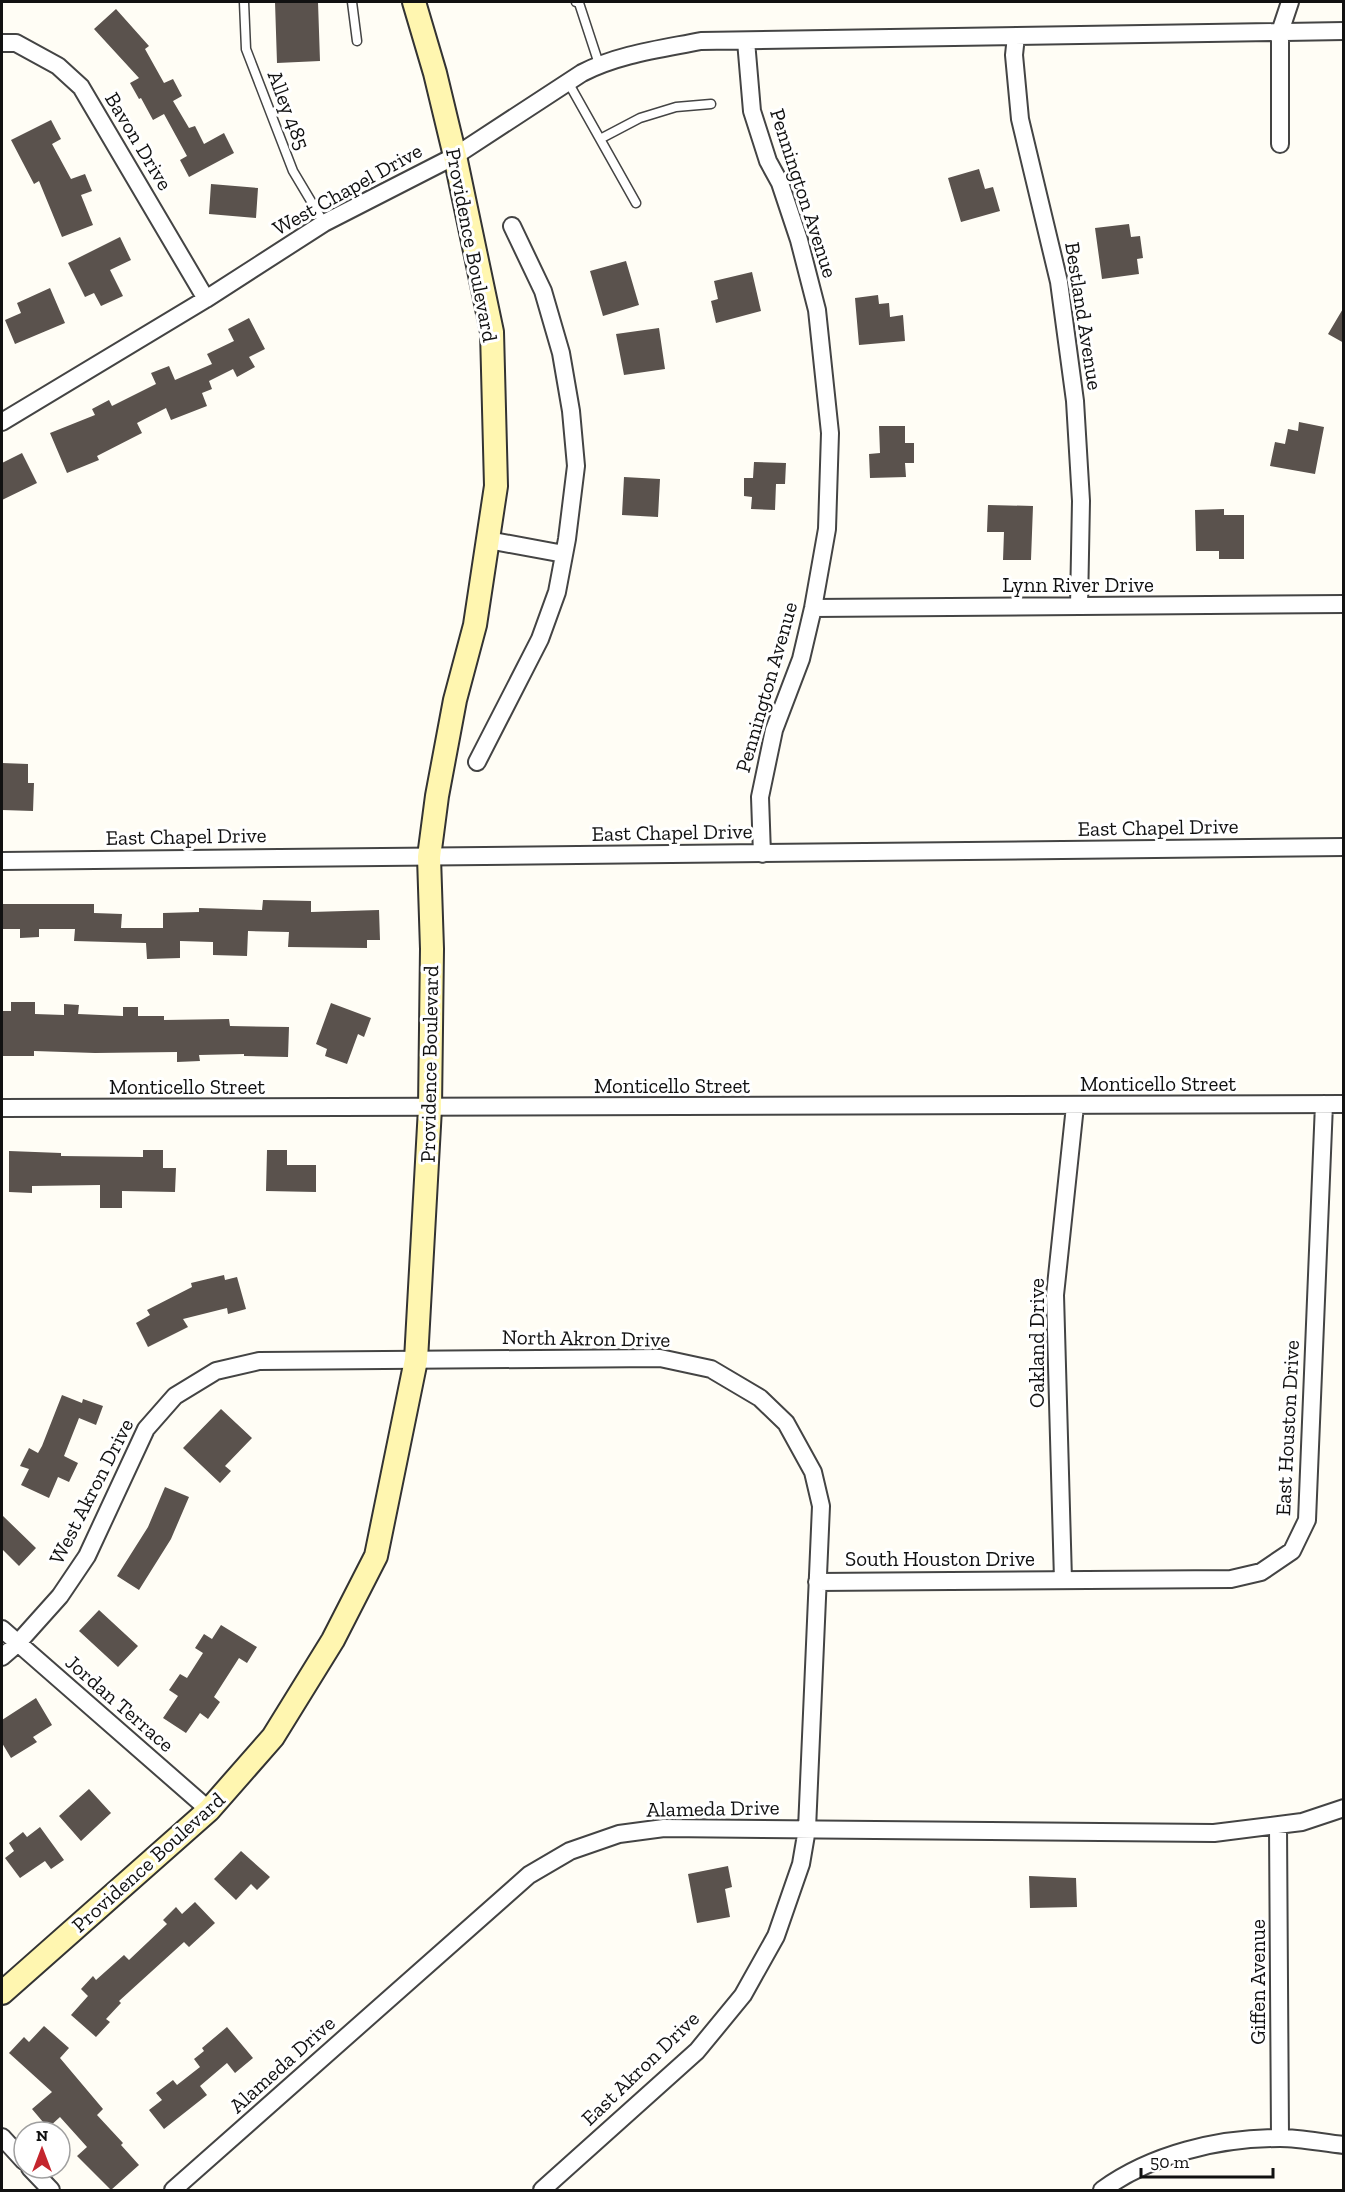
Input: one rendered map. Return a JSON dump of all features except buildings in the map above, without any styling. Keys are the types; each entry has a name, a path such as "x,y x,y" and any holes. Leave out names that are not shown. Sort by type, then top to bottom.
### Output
{"main road":[{"name":"Providence Boulevard","path":"2,1993 209,1810 273,1737 333,1640 376,1556 416,1360 430,1108 432,949 429,857 455,700 475,625 496,486 492,332 455,156 435,73 414,2"}],"street":[{"path":"1280,144 1280,32 1290,2"},
{"name":"West Chapel Drive","path":"2,422 206,299 324,223 455,156 599,64 631,54 701,41 1344,31"},
{"name":"Bestland Avenue","path":"1016,36 1014,55 1020,118 1059,282 1075,402 1081,501 1079,606"},
{"name":"Pennington Avenue","path":"746,41 752,111 768,161 780,183 799,240 817,310 830,433 827,529 801,659 774,730 760,797 762,854"},
{"name":"Bavon Drive","path":"2,43 16,43 58,66 81,87 206,299"},
{"name":"Providence Boulevard","path":"477,762 540,639 557,592 576,466 571,411 561,353 543,291 513,226"},
{"path":"488,540 564,554"},
{"name":"Lynn River Drive","path":"813,608 1344,604"},
{"name":"East Chapel Drive","path":"2,861 1344,847"},
{"name":"East Houston Drive","path":"1063,1580 1231,1579 1261,1572 1292,1551 1307,1520 1324,1104"},
{"name":"Monticello Street","path":"2,1108 1344,1104"},
{"name":"Oakland Drive","path":"1063,1580 1055,1295 1075,1106"},
{"name":"North Akron Drive","path":"416,1360 660,1358 711,1369 760,1398 786,1423 813,1472 821,1506 817,1581"},
{"name":"West Akron Drive","path":"2,1658 60,1596 87,1556 146,1428 175,1396 216,1371 259,1362 416,1360"},
{"name":"South Houston Drive","path":"817,1581 1063,1580"},
{"name":"East Akron Drive","path":"542,2190 697,2051 742,1995 776,1936 801,1864 807,1829 817,1581"},
{"name":"Jordan Terrace","path":"2,1629 16,1644 209,1810"},
{"name":"Alameda Drive","path":"173,2190 529,1875 570,1851 619,1834 664,1828 1214,1833 1302,1822 1344,1808"},
{"name":"Giffen Avenue","path":"1278,1826 1281,2138"},
{"path":"1102,2190 1116,2180 1163,2158 1218,2143 1281,2138 1344,2145"}],"lane":[{"name":"Alley 485","path":"244,2 246,49 294,171 324,223"},
{"path":"352,2 357,41"},
{"path":"576,2 579,3 599,64"},
{"path":"568,82 636,203"},
{"path":"600,139 640,118 676,107 711,104"}]}
